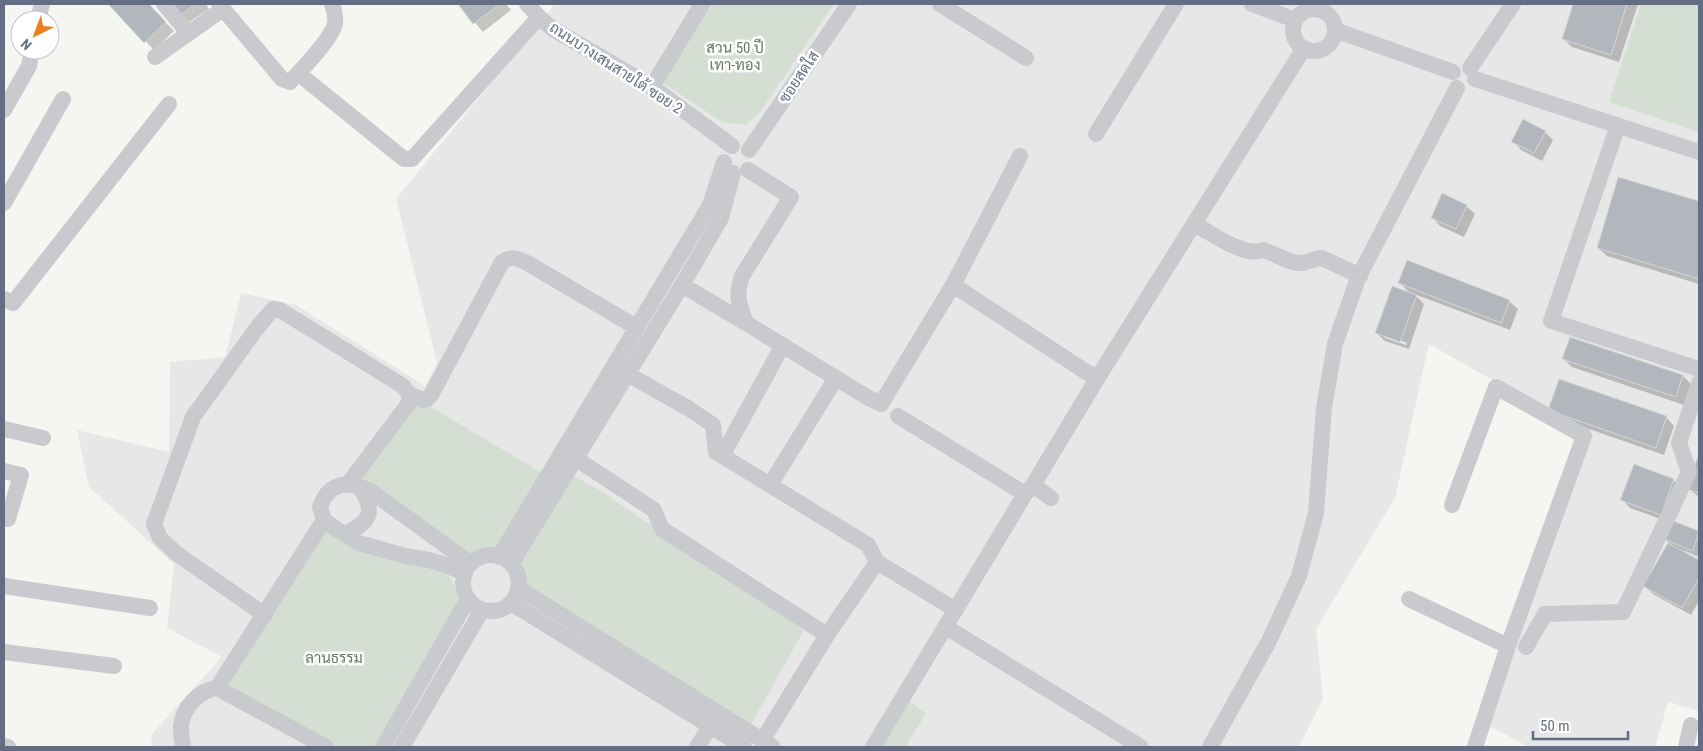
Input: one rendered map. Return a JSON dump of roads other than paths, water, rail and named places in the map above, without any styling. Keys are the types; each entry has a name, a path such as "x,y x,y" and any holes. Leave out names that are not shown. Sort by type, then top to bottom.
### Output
{"street":[{"path":"164,4 188,34"},
{"path":"155,57 188,34 221,6 282,79 290,82 323,44 333,29 336,21 332,4"},
{"name":"ถนนบางเสนสายใต้ ซอย 2","path":"527,4 554,29 652,87 732,146"},
{"path":"652,87 702,4"},
{"name":"ซอยสดใส","path":"749,150 848,4"},
{"path":"940,4 1026,58"},
{"path":"1096,134 1176,4"},
{"path":"1252,4 1295,20"},
{"path":"1512,4 1473,74 1474,83 1468,89 1457,88 1451,80 1453,72 1462,66 1473,74 1699,152"},
{"path":"1310,6 1322,10 1334,23 1333,38 1326,47 1318,50 1311,51 1304,48 1295,40 1293,33 1295,20 1300,13 1310,6"},
{"path":"298,73 404,159 412,159 539,17"},
{"path":"1335,30 1453,72"},
{"path":"873,747 1097,379 1304,48"},
{"path":"4,110 9,86 29,66 30,60"},
{"path":"1210,747 1269,641 1299,576 1316,513 1324,408 1335,344 1360,276 1457,88"},
{"path":"6,192 64,99"},
{"path":"7,306 170,104"},
{"path":"1618,125 1551,321 1699,369"},
{"path":"735,168 751,167 753,158 749,150 742,145 732,146 725,152 735,168 791,197 742,276 738,289 738,302 746,322"},
{"path":"682,285 881,404 953,285 1020,156"},
{"path":"505,561 576,458 682,285 721,218 735,168"},
{"path":"505,561 636,327 710,205 735,168"},
{"path":"1194,224 1244,251 1254,252 1263,250 1289,261 1301,263 1322,258 1360,276"},
{"path":"265,615 177,554 160,538 154,524 193,417 257,328 273,309 280,310 403,386 409,394 422,400 427,399 430,395 502,262 507,258 516,258 529,264 636,327"},
{"path":"953,285 1097,379"},
{"path":"722,456 783,345"},
{"path":"627,374 688,408 713,425 716,452 868,545 877,562 956,610"},
{"path":"770,485 836,378"},
{"path":"1526,647 1545,614 1623,612 1689,472 1679,443 1699,383"},
{"path":"1452,505 1496,387 1584,436 1508,646 1475,747"},
{"path":"354,485 409,403 409,394"},
{"path":"898,416 1029,490 1051,498"},
{"path":"4,429 43,438"},
{"path":"576,458 654,510 662,529 827,635"},
{"path":"4,471 21,475 8,519"},
{"path":"345,534 360,526 368,518 368,499 354,485"},
{"path":"354,485 372,492 394,509 410,518 468,569 404,556 359,543 324,520 320,507 328,493 337,487 354,485"},
{"path":"183,747 181,726 184,714 201,693 217,688 324,520"},
{"path":"485,556 505,561 518,579 518,588 511,603 498,610 482,610 474,605 464,591 463,582 468,569 485,556"},
{"path":"518,588 768,744 827,635 877,562"},
{"path":"4,586 150,608"},
{"path":"383,747 468,598"},
{"path":"1409,599 1508,646"},
{"path":"511,603 744,747"},
{"path":"402,747 482,610"},
{"path":"946,627 1141,747"},
{"path":"4,652 114,666"},
{"path":"217,688 326,747"},
{"path":"1686,747 1691,725"},
{"path":"698,747 710,727"},
{"path":"4,746 8,747"}],"park label":[{"name":"สวน 50 ปี เทา-ทอง","path":"735,56"},
{"name":"ลานธรรม","path":"334,658"}]}
